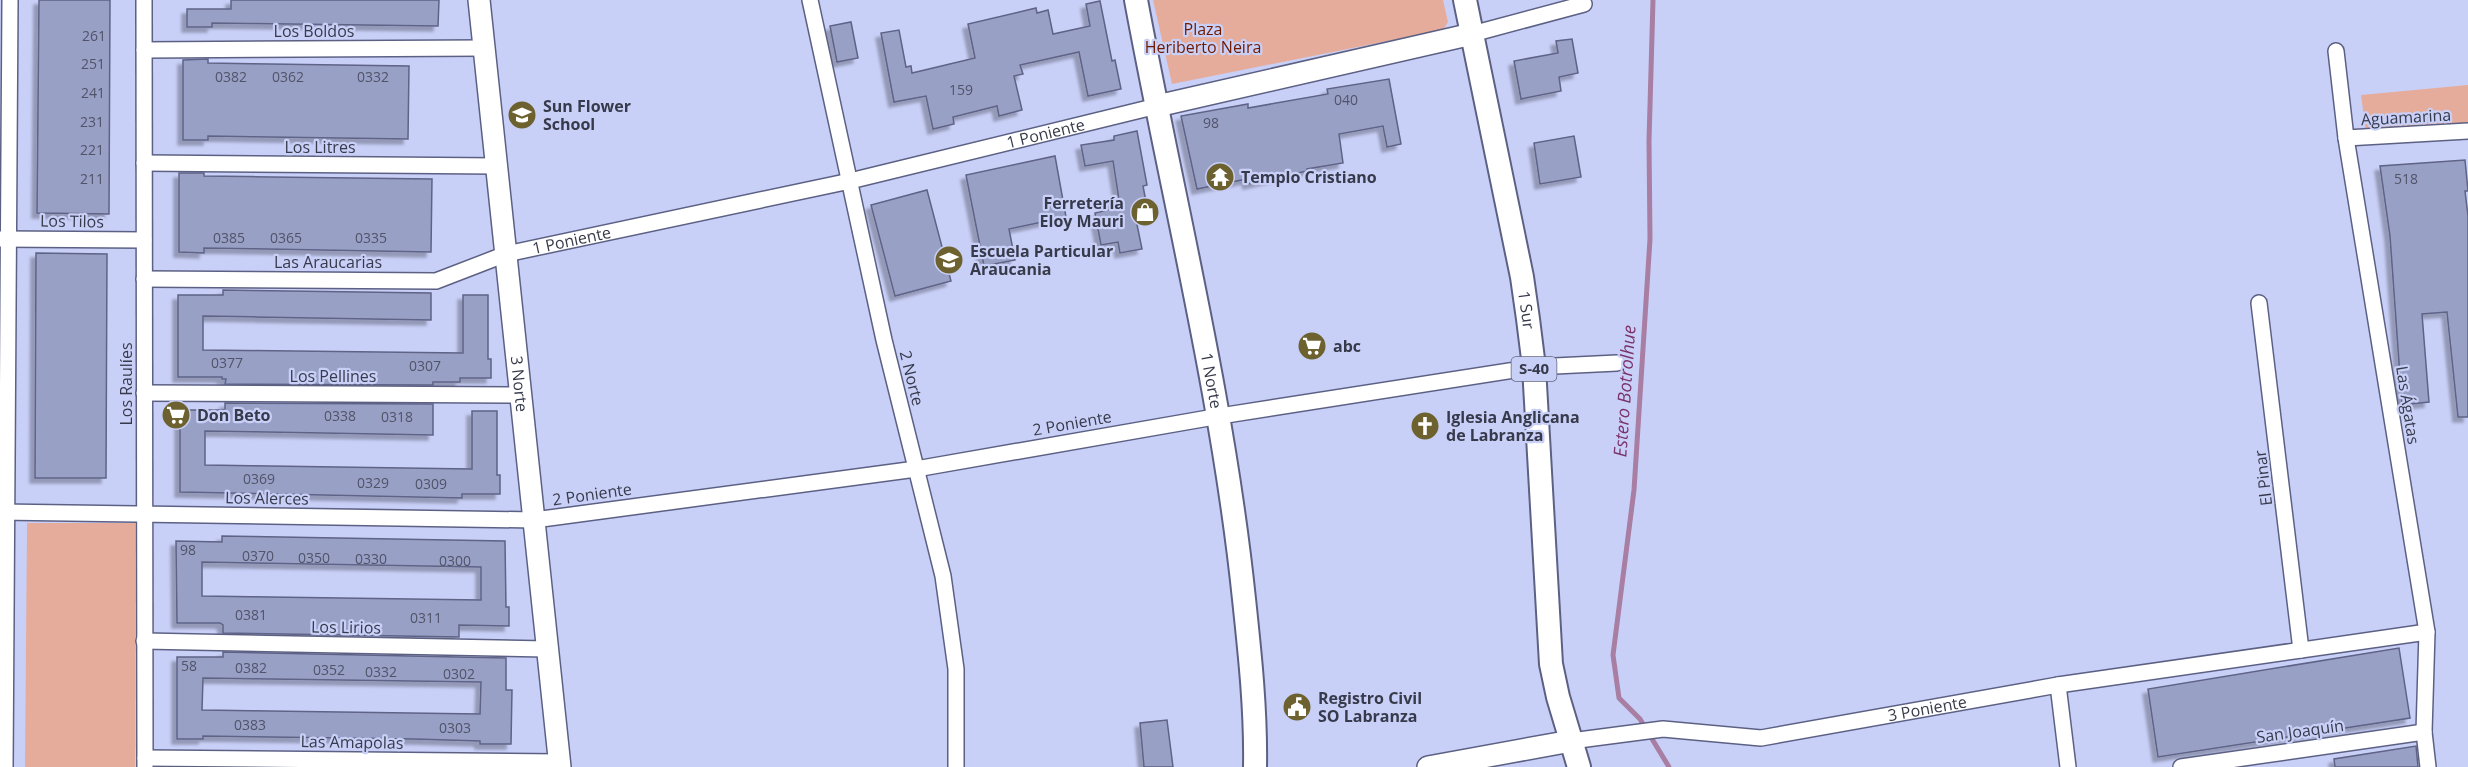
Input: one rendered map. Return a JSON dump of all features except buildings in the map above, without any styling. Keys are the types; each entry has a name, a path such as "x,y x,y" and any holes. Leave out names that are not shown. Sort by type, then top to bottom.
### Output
{"main road":[{"name":"1 Norte","path":"1136,0 1220,416 1249,642 1255,716 1255,767"},
{"name":"1 Sur","path":"1466,0 1522,277 1534,367 1551,664 1558,697 1579,767"}],"street":[{"path":"4,767 3,239 10,0"},
{"name":"Los Raulíes","path":"144,0 145,763"},
{"name":"3 Norte","path":"479,0 559,764"},
{"name":"2 Norte","path":"810,0 884,340 943,576 956,669 956,767"},
{"name":"1 Poniente","path":"506,254 850,181 1157,106 1473,34 1584,4"},
{"name":"Los Boldos","path":"144,50 484,48"},
{"name":"Las Ágatas","path":"2336,51 2346,138 2427,632 2424,732 2428,767"},
{"name":"Aguamarina","path":"2346,138 2468,131"},
{"name":"Los Litres","path":"144,163 497,166"},
{"name":"Los Tilos","path":"3,239 144,240"},
{"name":"Las Araucarias","path":"144,279 436,281 506,254"},
{"name":"El Pinar","path":"2259,303 2301,650"},
{"name":"2 Poniente","path":"534,520 916,469 1220,416 1534,367 1617,363"},
{"name":"Los Pellines","path":"144,393 521,395"},
{"name":"Los Alerces","path":"3,512 534,520"},
{"name":"3 Poniente","path":"1428,767 1571,741 1663,729 1761,738 2058,685 2427,632"},
{"name":"Los Lirios","path":"144,641 547,649"},
{"path":"2058,685 2068,767"},
{"name":"San Joaquín","path":"2181,767 2424,732"},
{"name":"Las Amapolas","path":"145,763 559,764"}],"green space":[{"name":"Plaza Heriberto Neira","path":"1153,0 1443,0 1448,22 1443,30 1172,84"},
{"path":"2468,85 2468,124 2366,133 2361,95"},
{"path":"27,523 135,523 135,767 25,767"}],"waterway":[{"name":"Estero Botrolhue","path":"1653,0 1649,141 1650,239 1634,490 1613,655 1619,698 1640,719 1669,767"}],"place":[{"name":"Sun Flower School","path":"522,115"},
{"name":"Templo Cristiano","path":"1220,177"},
{"name":"Ferretería Eloy Mauri","path":"1145,212"},
{"name":"Escuela Particular Araucania","path":"949,260"},
{"name":"abc","path":"1312,346"},
{"name":"Don Beto","path":"176,415"},
{"name":"Iglesia Anglicana de Labranza","path":"1425,426"},
{"name":"Registro Civil SO Labranza","path":"1297,707"}]}
